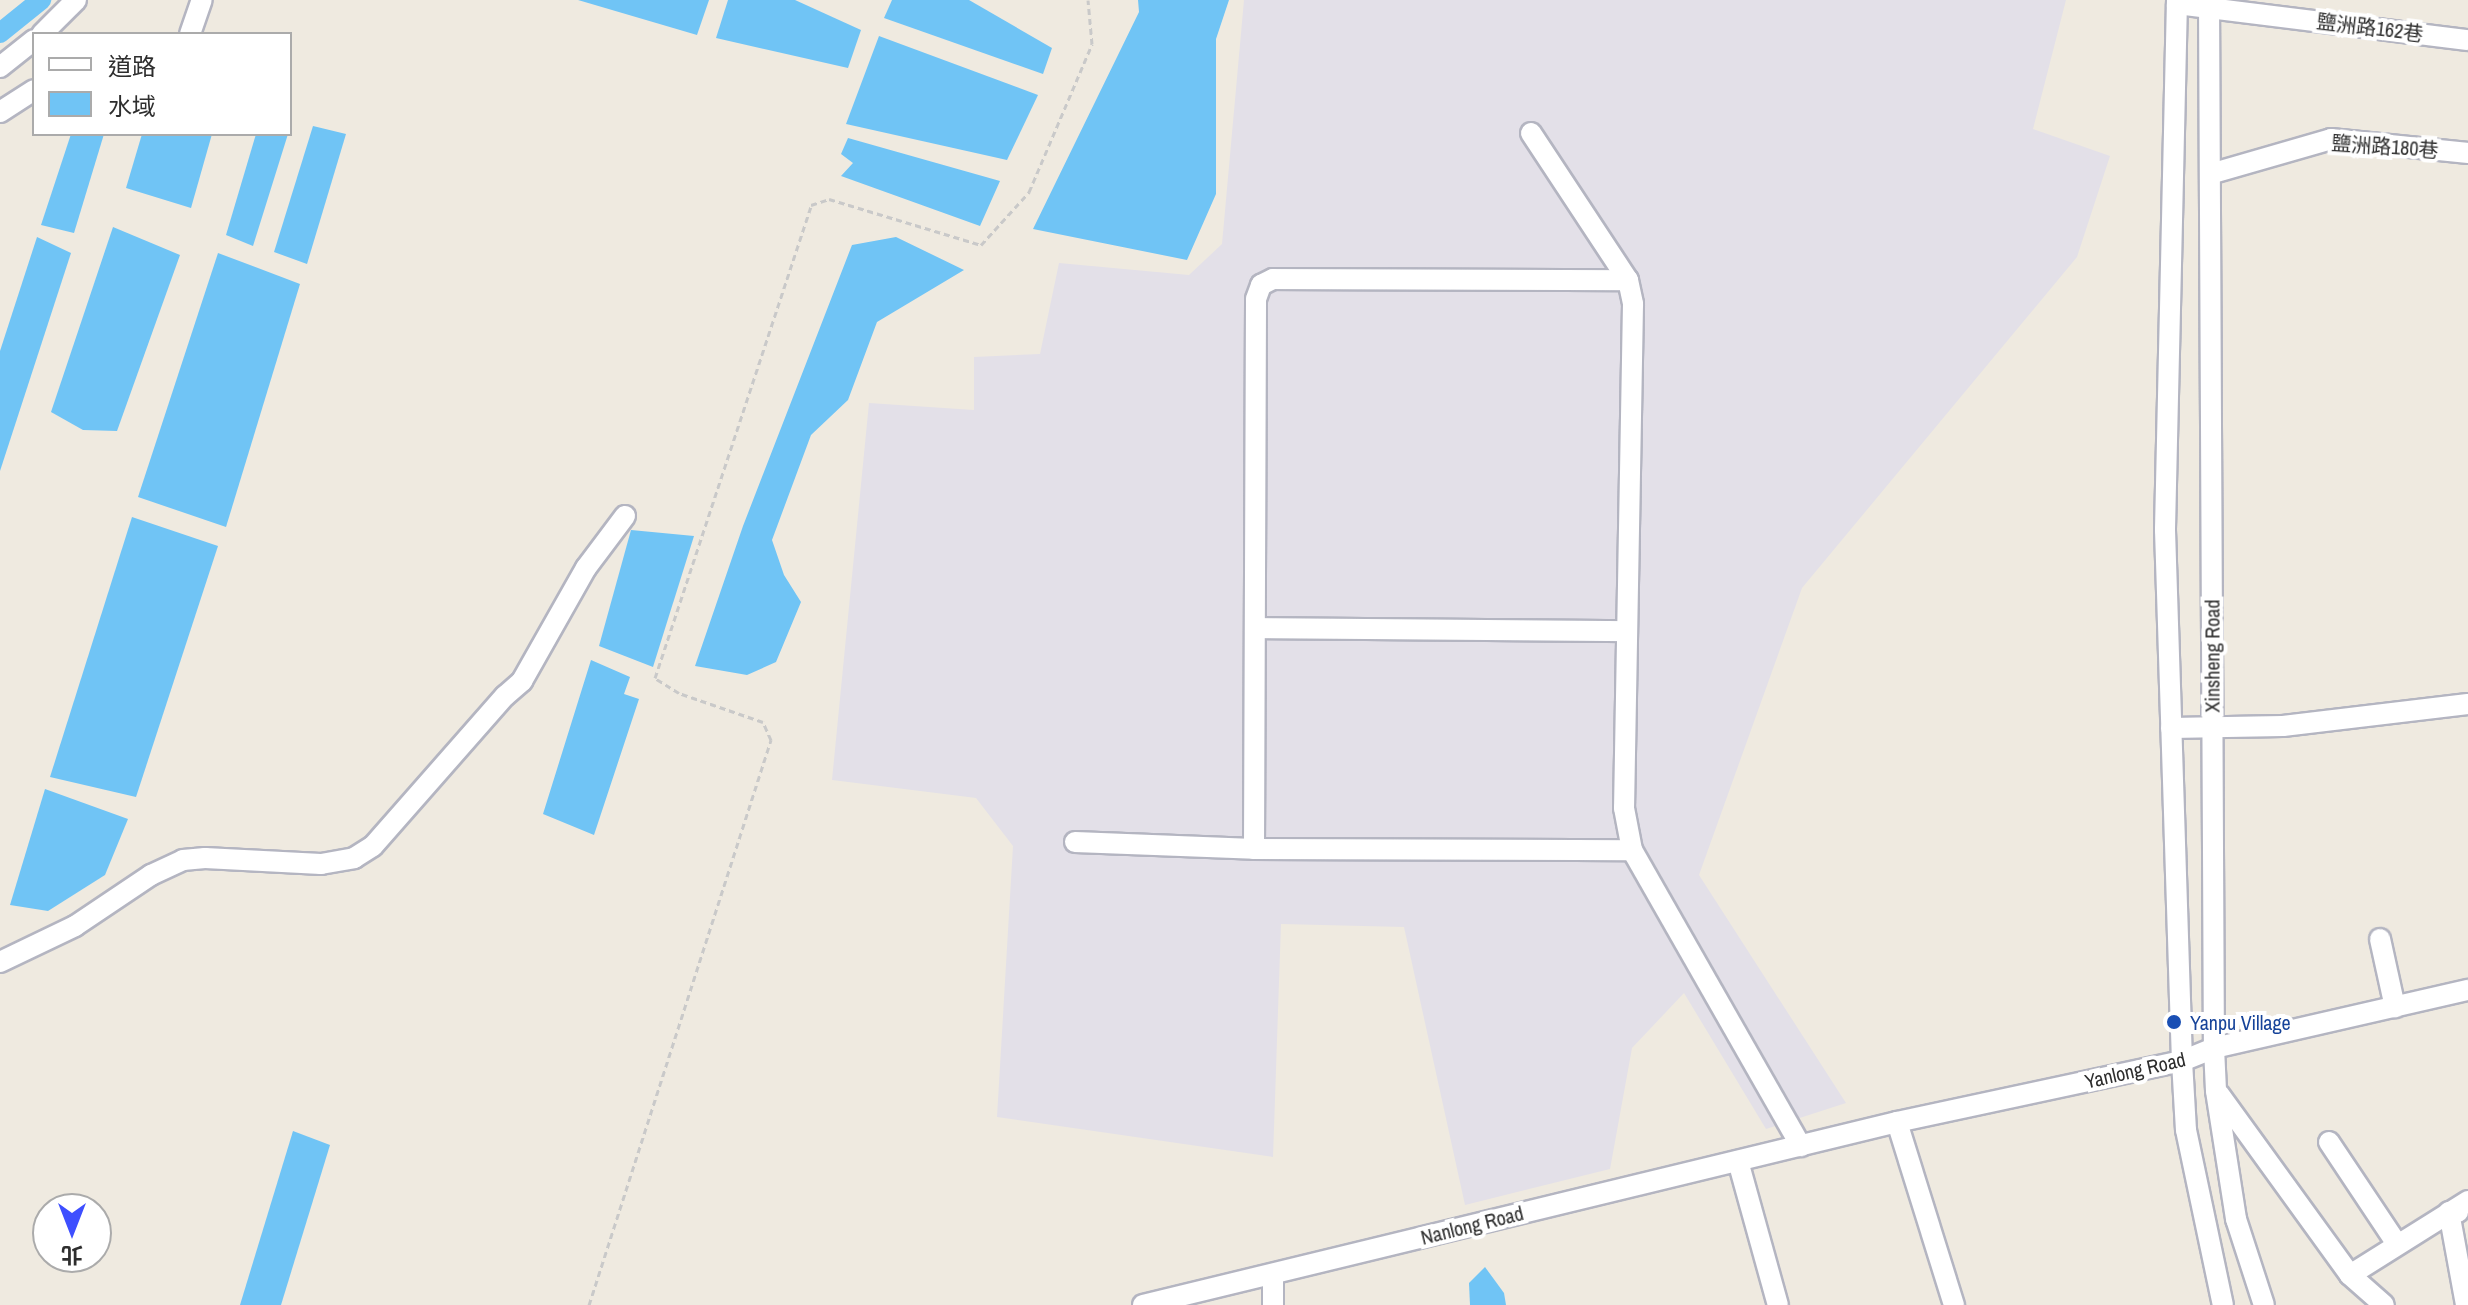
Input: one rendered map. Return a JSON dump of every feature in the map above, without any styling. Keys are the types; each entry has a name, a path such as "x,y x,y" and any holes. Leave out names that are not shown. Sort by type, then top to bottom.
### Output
{"street":[{"path":"44,32 76,0"},
{"path":"191,32 202,0"},
{"name":"鹽洲路162巷","path":"2177,2 2209,3 2468,40"},
{"name":"Xinsheng Road","path":"2177,2 2165,530 2182,1061 2186,1130 2223,1305"},
{"name":"Xinsheng Road","path":"2209,3 2214,1048 2216,1091 2236,1219 2264,1305"},
{"path":"0,67 32,42"},
{"path":"0,112 32,91"},
{"path":"1531,133 1628,280 1633,304 1624,808 1632,850 1801,1146"},
{"name":"鹽洲路180巷","path":"2210,174 2331,139 2468,153"},
{"path":"1254,849 1256,299 1261,285 1273,279 1628,280"},
{"path":"0,962 75,926 151,875 183,860 205,858 321,864 354,858 373,846 522,681 586,568 625,516"},
{"path":"1255,628 1627,631"},
{"path":"2171,728 2283,726 2468,704"},
{"path":"1075,842 1254,849 1632,850"},
{"path":"2380,939 2395,1007"},
{"name":"Yanlong Road","path":"1801,1146 1897,1122 2182,1061 2214,1048 2468,990"},
{"path":"2216,1091 2350,1275 2384,1305"},
{"path":"1897,1122 1954,1305"},
{"path":"2329,1142 2397,1244"},
{"name":"Nanlong Road","path":"1143,1305 1801,1146"},
{"path":"1738,1161 1778,1305"},
{"path":"2350,1275 2397,1244 2458,1212 2468,1201"},
{"path":"2458,1212 2466,1305"},
{"path":"1273,1274 1273,1305"}],"path":[{"path":"589,1305 771,740 763,722 679,693 655,678 811,205 829,199 981,245 1029,192 1092,44 1088,0"}],"shaded area":[{"path":"1244,0 2066,0 2033,129 2110,156 2077,257 1802,588 1699,875 1846,1103 1766,1129 1684,993 1632,1048 1610,1169 1465,1205 1404,927 1281,924 1273,1157 997,1117 1013,846 976,798 832,780 869,403 974,410 974,357 1040,354 1059,263 1189,275 1222,244"}],"water":[{"path":"578,0 709,0 697,35"},
{"path":"728,0 795,0 861,30 848,68 716,38"},
{"path":"892,0 969,0 1052,48 1043,74 884,18"},
{"path":"1138,0 1229,0 1216,39 1216,194 1187,260 1033,229 1139,12"},
{"path":"879,36 1038,95 1007,160 846,124"},
{"path":"313,126 346,134 307,264 274,252"},
{"path":"70,136 103,136 74,233 41,225"},
{"path":"141,136 211,136 191,208 126,188"},
{"path":"255,136 287,136 253,246 226,235"},
{"path":"848,138 1000,181 980,226 841,176 853,163 841,154"},
{"path":"113,227 180,255 117,431 83,430 51,412"},
{"path":"37,237 71,253 0,471 0,351"},
{"path":"896,237 964,270 877,322 848,400 811,435 772,540 784,575 801,602 776,662 747,675 695,666 743,526 852,245"},
{"path":"218,253 300,284 226,527 138,497"},
{"path":"132,517 218,546 136,797 50,777"},
{"path":"631,530 694,536 653,667 599,646"},
{"path":"591,660 630,677 624,694 639,699 594,835 543,814"},
{"path":"45,789 128,819 105,875 48,911 10,905"},
{"path":"293,1131 330,1145 281,1305 240,1305"},
{"path":"1485,1267 1504,1293 1506,1305 1470,1305 1469,1283"}],"waterway":[{"path":"0,33 41,0"}],"place":[{"name":"Yanpu Village","path":"2174,1022"}]}
